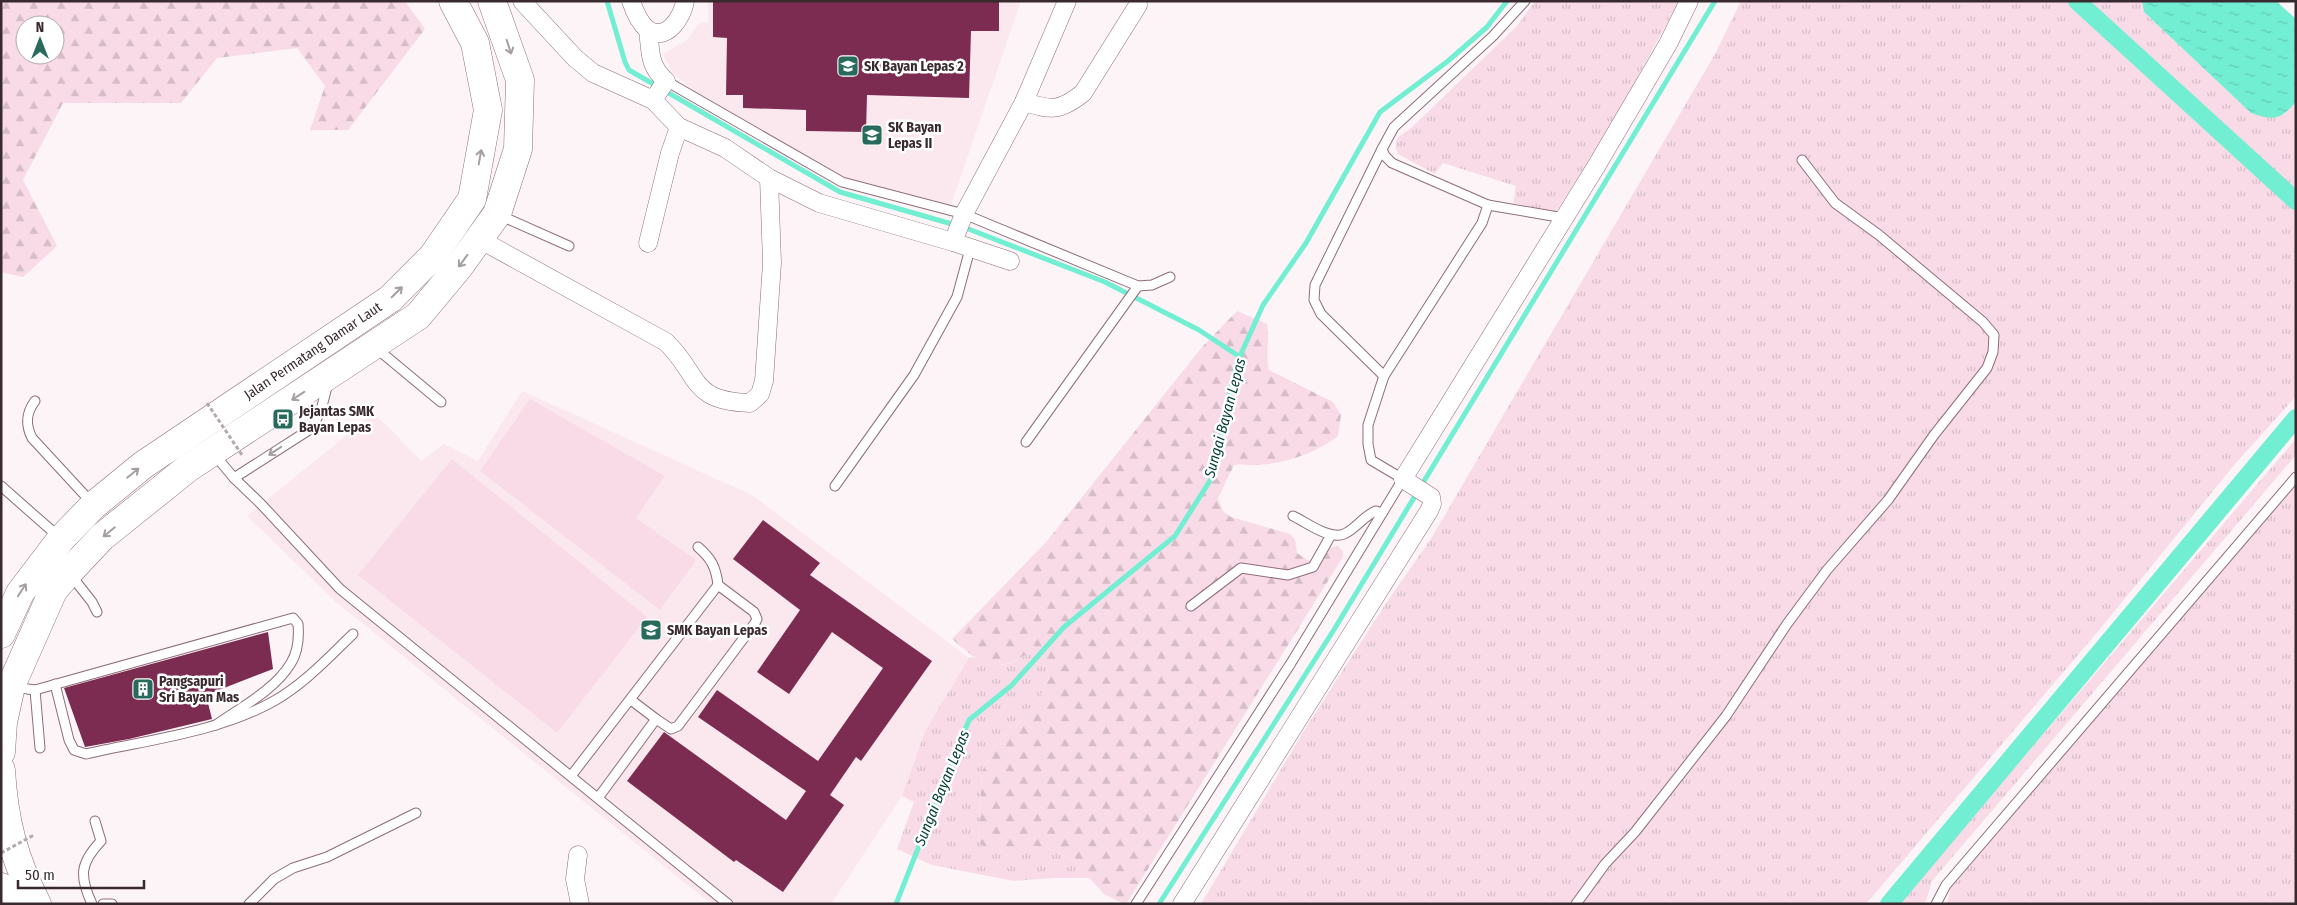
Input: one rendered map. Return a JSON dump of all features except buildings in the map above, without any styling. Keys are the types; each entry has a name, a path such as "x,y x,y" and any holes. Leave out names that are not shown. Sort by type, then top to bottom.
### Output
{"highway":[{"name":"Jalan Permatang Damar Laut","path":"1,634 20,593 61,539 94,505 143,465 390,299 433,256 472,199 488,110 475,43 453,1"},
{"name":"Jalan Permatang Damar Laut","path":"1,752 3,722 23,688 53,591 69,572 102,537 188,468 331,374 372,344 418,316 497,214 518,150 520,80 492,1"},
{"path":"1,770 3,807 11,841 37,904"},
{"path":"1,887 8,904"}],"street":[{"path":"522,1 575,58 593,73 660,90"},
{"path":"631,1 638,17 648,30 652,65 656,72 660,90 679,127 725,148 769,178 819,203 958,228"},
{"path":"648,30 659,32 667,30 683,14 685,1"},
{"path":"958,228 1024,102 1067,1"},
{"path":"1182,904 1429,511 1432,504 1431,497 1406,480 1668,44 1689,1"},
{"path":"1024,102 1050,110 1071,103 1083,94 1138,6"},
{"path":"648,243 670,152 679,127"},
{"path":"479,239 666,342 674,350 694,381 710,396 733,402 750,403 760,394 764,381 772,263 769,178"},
{"path":"958,228 970,249 1010,261"},
{"path":"578,855 575,879 580,904"}],"lane":[{"path":"1384,376 1321,314 1314,300 1315,285 1394,128 1492,36 1525,1"},
{"path":"660,90 842,182 958,228 1138,286 1152,285 1170,277"},
{"path":"1382,149 1385,156 1392,163 1488,205 1564,218"},
{"path":"1576,904 1604,864 1635,832 1698,749 1726,716 1787,624 1826,570 1888,500 1934,435 1986,368 1993,352 1994,335 1984,322 1879,235 1836,203 1802,160"},
{"path":"1136,904 1291,663 1382,513 1406,480 1371,460 1368,444 1368,425 1384,376 1482,223 1488,205"},
{"path":"497,214 569,246"},
{"path":"836,486 914,375 957,297 970,249"},
{"path":"1026,442 1138,286"},
{"path":"372,344 441,402"},
{"path":"234,478 312,428 320,410 331,374"},
{"path":"35,401 27,416 27,428 32,438 94,505"},
{"path":"212,452 234,478 340,588 728,904"},
{"path":"1936,904 1946,886 2296,477"},
{"path":"1,486 61,539"},
{"path":"1293,516 1331,535 1344,534 1370,513 1376,511 1382,513"},
{"path":"1191,606 1241,568 1288,575 1313,567 1331,535"},
{"path":"571,776 718,586 716,568 709,557 698,547"},
{"path":"69,572 92,602 97,612"},
{"path":"631,700 671,729 678,726 757,619 754,612 718,586"},
{"path":"40,748 23,688 55,684 293,618 298,624 299,638 292,662 272,685 216,725"},
{"path":"55,684 69,740 74,750 86,754 216,725 273,702 301,684 353,634"},
{"path":"598,798 656,719"},
{"path":"249,904 274,879 293,868 327,857 416,812"},
{"path":"92,904 83,873 91,850 101,841 95,821"},
{"path":"103,904 112,904"}],"path":[{"path":"207,403 242,455"},
{"path":"1,853 34,835"}],"shaded area":[{"name":"SK Bayan Lepas II","path":"708,1 1021,1 951,205 840,176 696,93 673,73 663,54 687,40 699,23 708,22"},
{"name":"SMK Bayan Lepas","path":"522,391 752,495 969,658 925,731 902,796 831,904 711,904 336,602 247,516 374,413 421,461 444,444 478,461"}],"green space":[{"path":"1,1 405,1 425,29 348,130 310,130 325,86 297,48 217,58 181,103 63,103 23,180 57,246 23,277 1,272"},
{"path":"1535,1 1679,1 1613,122 1556,212 1513,203 1516,186 1443,163 1435,174 1398,154 1396,149 1397,139 1409,130 1517,26"},
{"path":"1741,1 2142,1 2144,12 2251,113 2284,115 2296,102 2296,396 2235,464 2100,629 1866,904 1201,904 1302,734 1383,608 1432,537 1715,54"},
{"path":"1237,311 1267,324 1267,359 1269,370 1333,402 1341,415 1338,436 1320,448 1289,460 1268,464 1234,465 1218,498 1223,511 1231,517 1290,534 1295,539 1297,553 1309,561 1330,548 1338,546 1343,551 1343,557 1126,904 1124,904 1104,894 1074,861 1044,846 984,846 978,841 982,772 993,748 1035,708 1049,678 1045,657 1030,652 1007,663 988,664 971,655 952,639 1047,541 1203,346"},
{"path":"530,399 665,476 636,518 696,560 660,610 480,471"},
{"path":"2296,439 2296,455 1932,881 1925,904 1898,904"},
{"path":"452,459 647,617 557,733 358,575"},
{"path":"2296,484 2296,904 1947,904 1951,885"},
{"path":"1030,652 1045,657 1049,678 1035,708 993,748 982,772 978,841 1044,846 1074,861 1090,878 1014,881 932,865 897,849 914,802 902,796 925,731 969,658 973,657 989,663 1002,665 1008,664"}],"water":[{"path":"2142,1 2276,1 2296,19 2296,102 2281,116 2271,118 2251,113 2144,12"}],"waterway":[{"path":"607,1 629,70 840,192 966,228 1105,282 1199,330 1240,357"},
{"name":"Sungai Bayan Lepas","path":"896,904 969,720 1012,685 1064,627 1175,536 1211,479 1236,365 1263,305 1306,243 1380,112 1448,61 1487,27 1507,1"},
{"path":"1159,904 1335,628 1715,1"},
{"path":"2077,1 2296,201"},
{"path":"1889,904 2296,418"}],"place":[{"name":"SK Bayan Lepas 2","path":"848,66"},
{"name":"SK Bayan Lepas II","path":"872,135"},
{"name":"Jejantas SMK Bayan Lepas","path":"283,419"},
{"name":"SMK Bayan Lepas","path":"651,630"},
{"name":"Pangsapuri Sri Bayan Mas","path":"143,689"}]}
